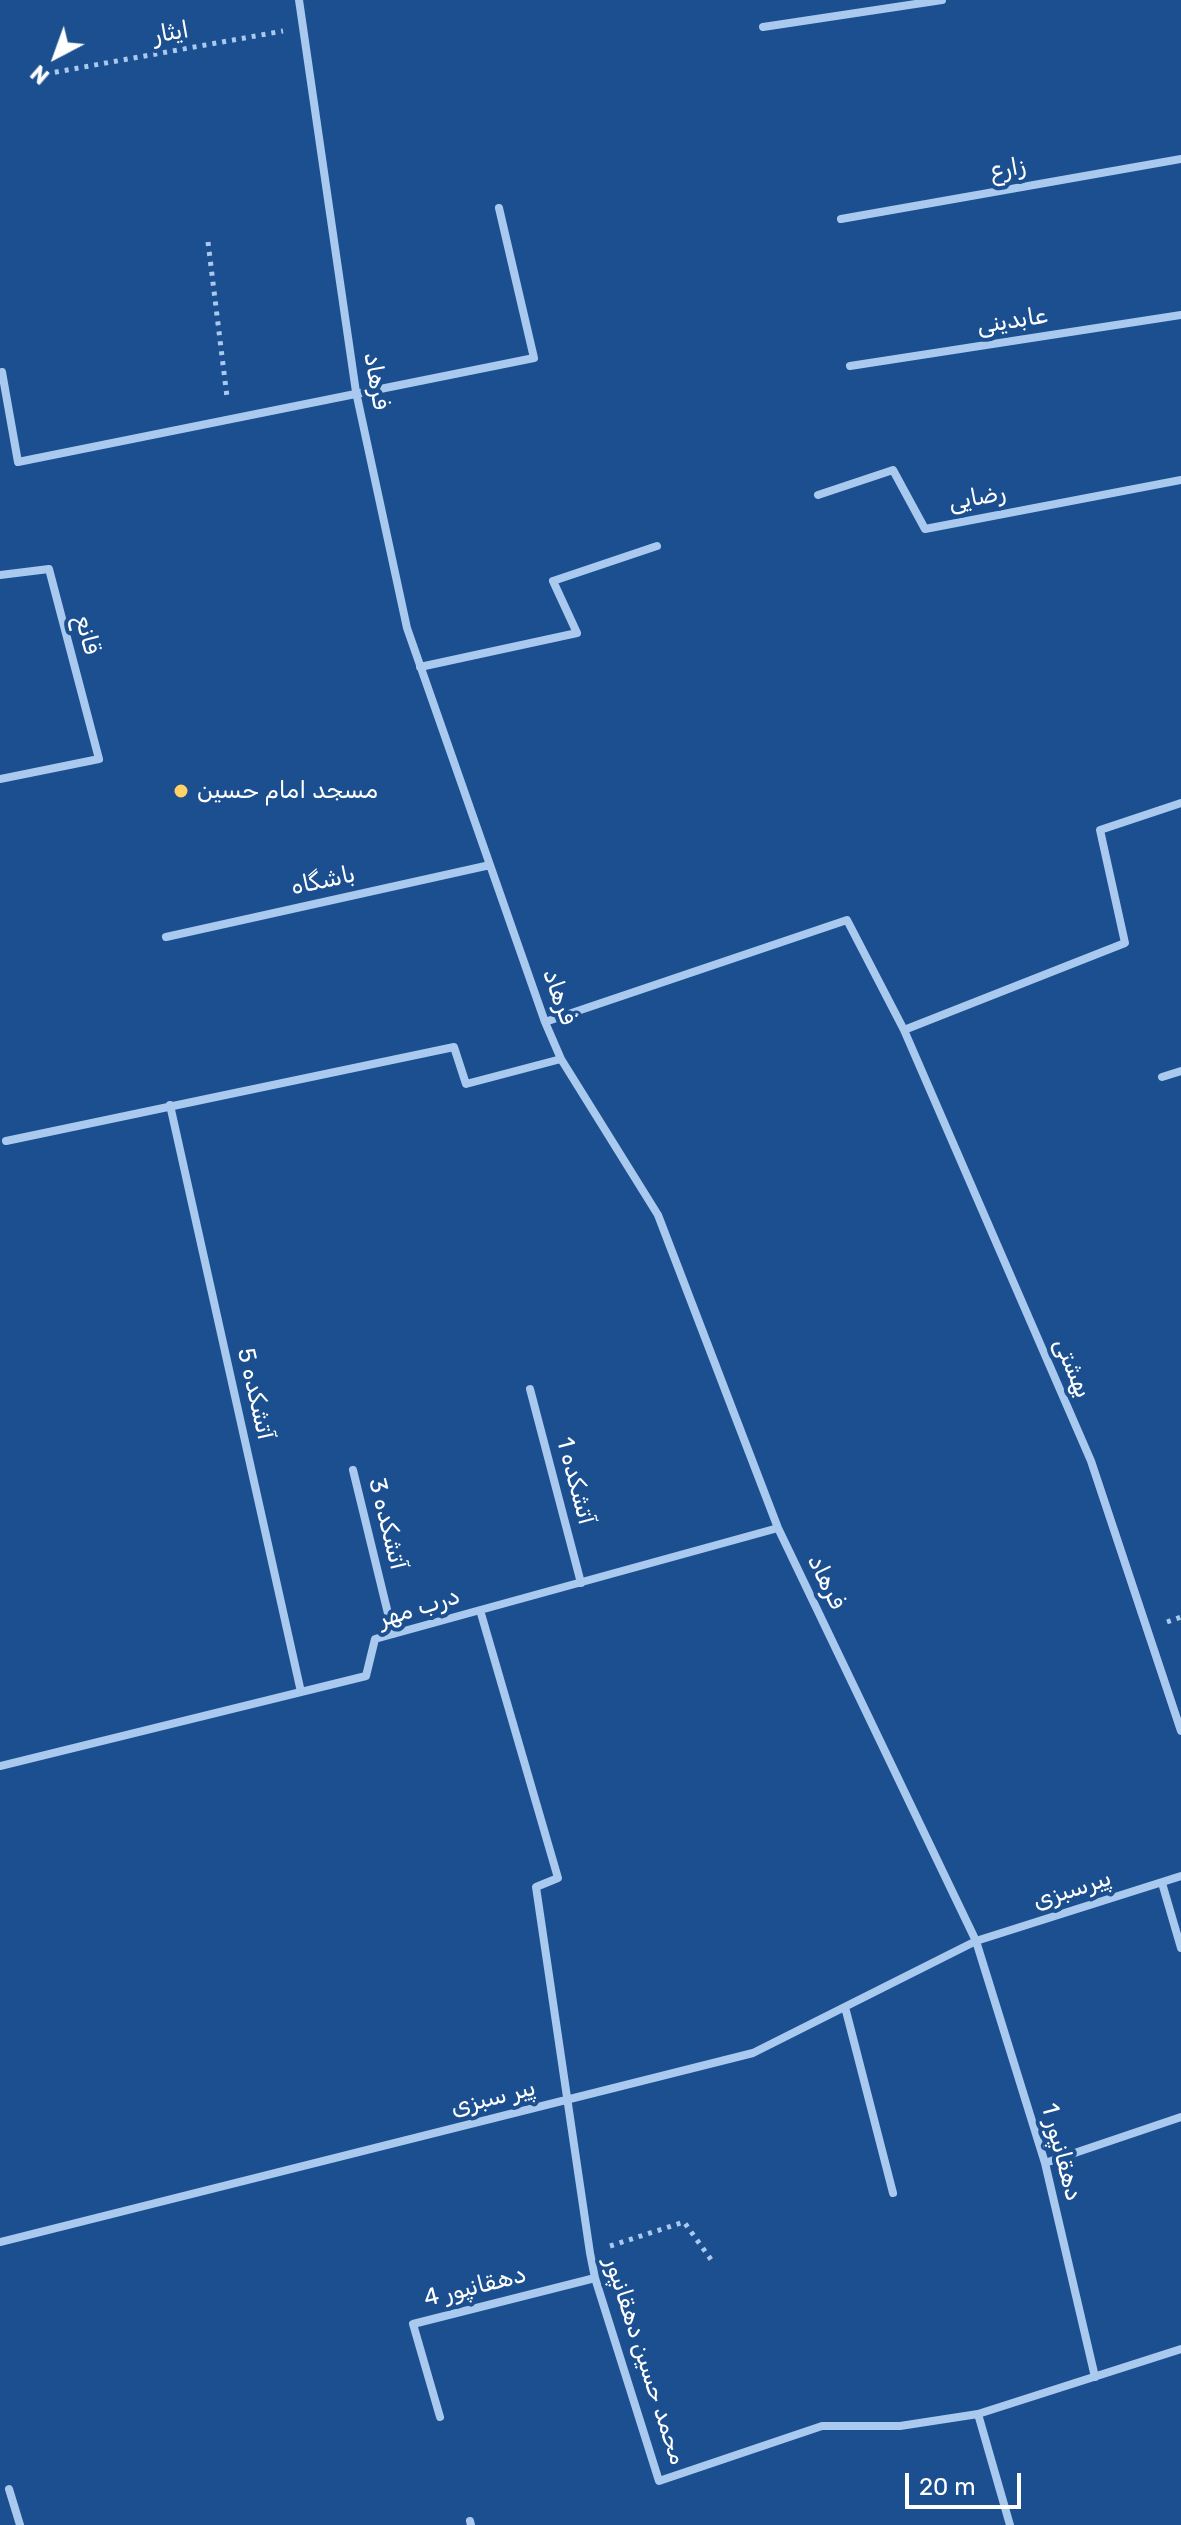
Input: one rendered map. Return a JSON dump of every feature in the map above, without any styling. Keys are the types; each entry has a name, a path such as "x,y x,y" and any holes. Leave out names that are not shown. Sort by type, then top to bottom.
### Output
{"street":[{"name":"فرهاد","path":"299,0 356,392 407,628 420,667 545,1022 561,1059 658,1215 778,1528 976,1941"},
{"path":"763,27 942,0"},
{"name":"زارع","path":"841,219 1181,159"},
{"path":"2,372 18,462 534,358 499,208"},
{"name":"عابدینی","path":"850,366 1181,315"},
{"name":"رضایی","path":"818,495 893,470 925,529 1181,480"},
{"path":"420,667 577,633 553,581 657,546"},
{"name":"قانع","path":"0,575 49,569 99,759 0,779"},
{"path":"904,1030 1125,943 1100,830 1181,803"},
{"name":"باشگاه","path":"166,937 490,865"},
{"name":"بهشتی","path":"545,1022 847,920 904,1030 1091,1461 1181,1731"},
{"path":"6,1141 454,1047 466,1084 561,1059"},
{"path":"1162,1077 1181,1071"},
{"name":"آتشکده 5","path":"170,1105 301,1692"},
{"name":"آتشکده 1","path":"530,1389 581,1583"},
{"name":"آتشکده 3","path":"353,1470 393,1634"},
{"name":"درب مهر","path":"0,1766 366,1676 375,1639 778,1528"},
{"name":"محمد حسین دهقانپور","path":"480,1610 558,1878 536,1887 590,2253 595,2278 659,2481 822,2426 900,2426 978,2414 1181,2349"},
{"name":"پیرسبزی","path":"976,1941 1181,1876"},
{"path":"1162,1883 1181,1948"},
{"name":"پیر سبزی","path":"0,2242 753,2053 976,1941"},
{"name":"دهقانپور 1","path":"976,1941 1045,2163 1095,2377"},
{"path":"845,2007 893,2193"},
{"path":"1045,2163 1181,2117"},
{"name":"دهقانپور 4","path":"440,2417 413,2324 595,2278"},
{"path":"978,2414 1010,2525"},
{"path":"9,2489 20,2525"}],"path":[{"name":"ایثار","path":"45,74 303,27"},
{"path":"208,242 229,418"},
{"path":"590,2253 684,2222 712,2261"}],"place":[{"name":"مسجد امام حسین","path":"181,791"}]}
